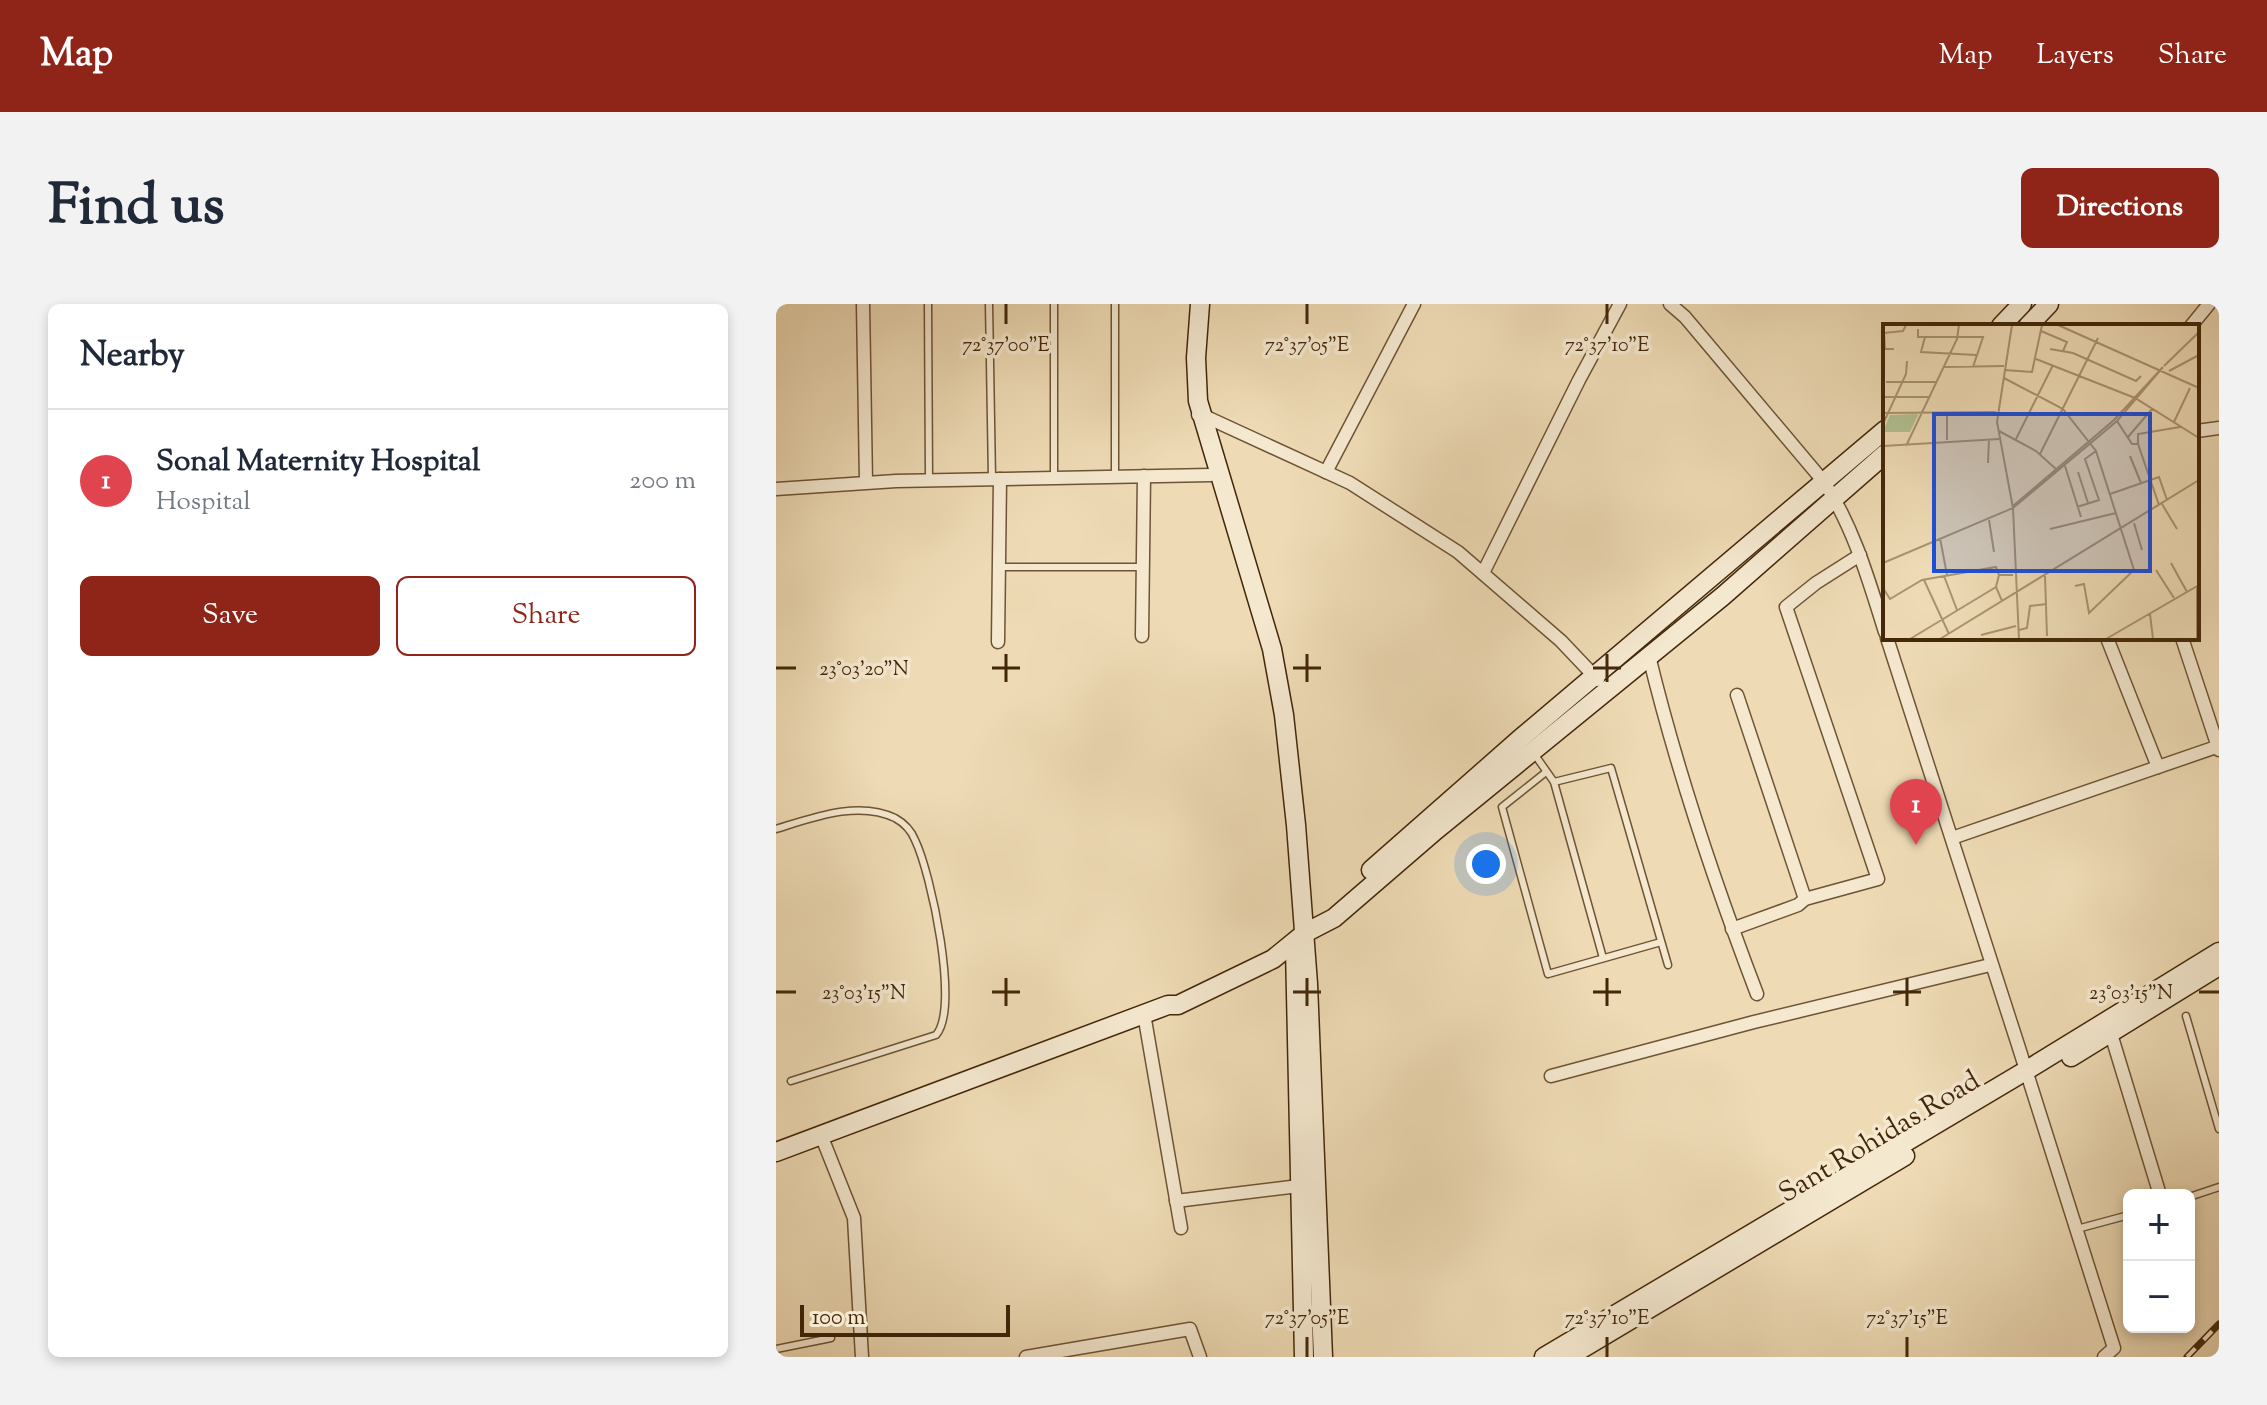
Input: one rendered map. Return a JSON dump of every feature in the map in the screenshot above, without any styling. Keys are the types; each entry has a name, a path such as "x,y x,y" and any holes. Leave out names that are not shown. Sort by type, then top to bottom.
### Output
{"street":[{"path":"863,304 866,482"},
{"path":"1192,304 1188,358 1191,402 1198,415 1272,649 1284,715 1300,932 1323,1357"},
{"path":"1200,304 1196,358 1198,415 1211,475 1265,651 1277,716 1300,932 1299,1186 1304,1357"},
{"path":"1326,472 1414,304"},
{"path":"1483,573 1620,304"},
{"path":"1670,304 1685,317 1829,489 1860,555 1883,626"},
{"path":"2003,324 2022,304"},
{"path":"2030,324 2049,304"},
{"path":"2193,324 2209,304"},
{"path":"1198,415 1350,483 1458,552 1561,641 1607,692"},
{"path":"2199,431 2219,428"},
{"path":"1447,813 1533,752 1723,596 1883,432"},
{"path":"776,1152 1168,1005 1178,1005 1273,959 1300,932 1334,918 1595,676 1829,489 1883,455"},
{"path":"776,489 866,482 1211,475"},
{"path":"1142,636 1144,476"},
{"path":"996,479 998,642"},
{"path":"1732,929 1798,905 1805,899 1878,879 1786,607 1860,555"},
{"path":"1888,640 2114,1348 2104,1357"},
{"path":"2108,640 2158,767"},
{"path":"1952,838 2219,748 2183,640"},
{"path":"1649,656 1665,722 1732,929 1757,994"},
{"path":"1737,695 1805,899"},
{"path":"1544,1357 2028,1075 2219,952"},
{"path":"1551,1076 1754,1022 1990,965"},
{"name":"Sant Rohidas Road","path":"1568,1357 2028,1075 2111,1034 2219,966"},
{"path":"1144,1014 1181,1228"},
{"path":"2111,1034 2158,1189"},
{"path":"821,1135 854,1218 862,1357"},
{"path":"1176,1201 1299,1186"},
{"path":"1026,1357 1190,1329 1200,1357"}],"lane":[{"path":"928,304 929,480"},
{"path":"989,304 996,479"},
{"path":"1054,304 1054,477"},
{"path":"1115,304 1115,476"},
{"path":"999,567 1143,567"},
{"path":"1533,752 1554,782 1603,958"},
{"path":"1554,782 1611,768 1668,965"},
{"path":"1546,772 1502,807 1548,974 1661,942"},
{"path":"776,829 811,818 848,812 888,815 905,824 916,841 931,888 943,957 943,1022 936,1035 791,1081"},
{"path":"2186,1016 2219,1129"},
{"path":"2195,1195 2219,1187"},
{"path":"2077,1229 2123,1217"},
{"path":"776,1349 831,1338"}],"railway":[{"path":"2187,1357 2219,1324"}],"place":[{"name":"Sonal Maternity Hospital","path":"1916,845"}]}
